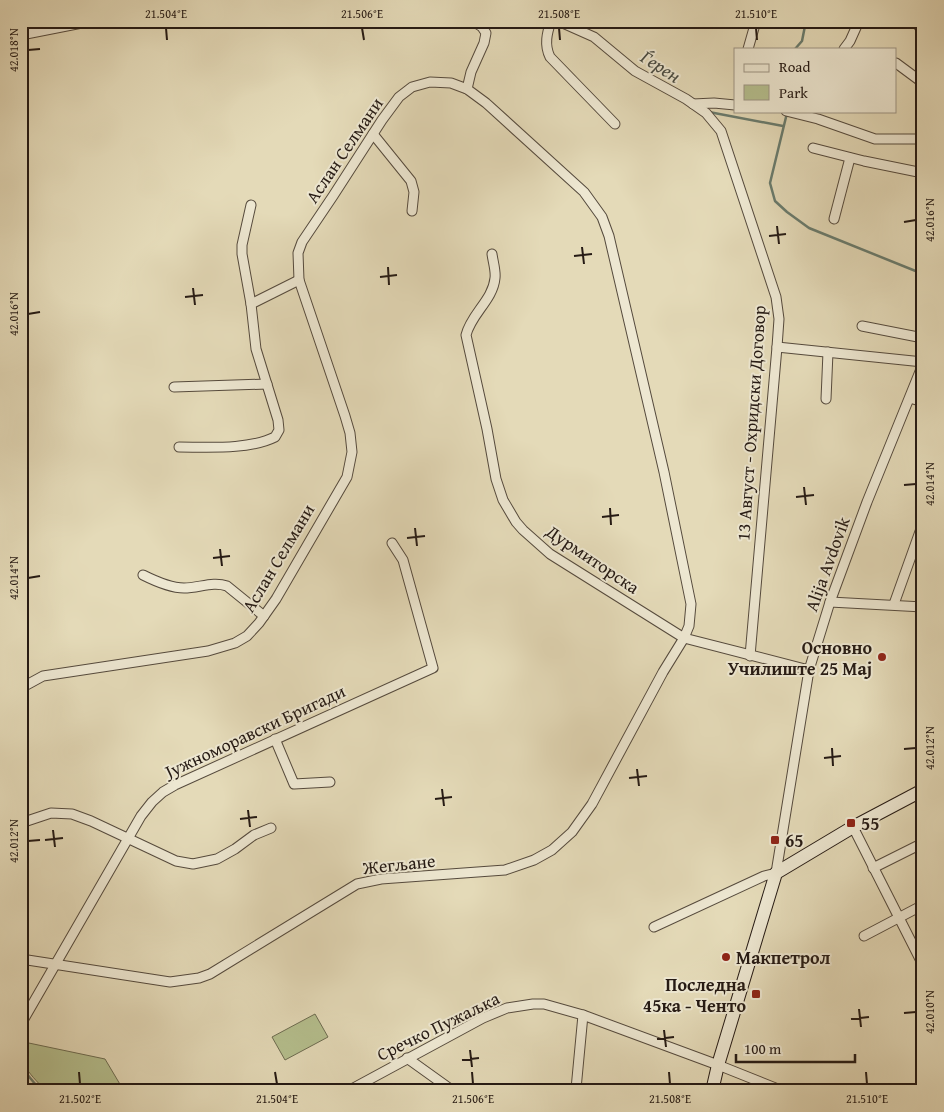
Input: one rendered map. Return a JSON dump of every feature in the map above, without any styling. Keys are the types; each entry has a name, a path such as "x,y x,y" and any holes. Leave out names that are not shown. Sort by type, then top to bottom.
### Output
{"main road":[{"path":"712,1091 718,1065 776,873 853,827 923,790"}],"street":[{"path":"21,36 92,21"},
{"path":"467,89 471,72 484,43 486,33 482,26 473,21"},
{"path":"551,21 546,40 547,51 550,57 615,124"},
{"name":"13 Август - Охридски Договор","path":"558,21 577,25 594,36 635,71 694,104 706,113 721,131 776,297 778,319 777,347 750,656"},
{"path":"748,48 756,21"},
{"path":"845,48 850,42 859,21"},
{"path":"915,21 923,32"},
{"path":"896,64 923,83"},
{"name":"Аслан Селмани","path":"21,688 43,676 217,649 235,643 247,636 264,616 347,476 352,452 350,433 345,416 298,280 298,253 302,242 373,134 400,97 412,87 430,82 450,83 467,89 486,103 584,192 602,217 610,236 621,282 691,596 689,626 684,638"},
{"path":"694,104 734,105"},
{"path":"794,112 875,139 923,140"},
{"path":"373,134 411,181 414,192 412,211"},
{"path":"813,148 850,158 923,173"},
{"path":"834,219 850,158"},
{"path":"179,447 216,447 263,441 275,437 279,426 256,349 251,304 242,254 242,245 251,206"},
{"name":"Дурмиторска","path":"492,254 495,277 493,289 468,326 466,335 496,478 503,500 516,522 550,554 684,638 809,670"},
{"path":"251,304 298,280"},
{"path":"862,326 923,338"},
{"path":"777,347 923,363"},
{"path":"826,399 828,352"},
{"name":"Alija Avdovik","path":"776,873 809,670 830,602 867,502 923,363"},
{"path":"174,387 267,384"},
{"path":"910,398 923,402"},
{"path":"894,604 923,523"},
{"name":"Јужноморавски Бригади","path":"21,1024 126,839 152,802 163,792 211,767 433,668 403,560 392,543"},
{"path":"143,575 175,587 184,588 221,584 227,586 264,616"},
{"path":"830,602 923,607"},
{"name":"Жегљане","path":"21,959 170,982 199,978 210,974 357,884 381,879 505,870 534,860 552,850 572,832 592,804 663,672 684,638"},
{"path":"275,739 294,784 330,782"},
{"path":"21,823 51,813 72,814 176,861 193,864 217,859 254,835 271,828"},
{"path":"853,827 923,965"},
{"path":"873,868 922,845"},
{"path":"654,927 764,876 776,873"},
{"path":"864,936 923,905"},
{"name":"Сречко Пужаљка","path":"348,1091 483,1018 507,1008 544,1004 583,1015 783,1091"},
{"path":"574,1091 576,1088 583,1015"},
{"path":"407,1058 454,1091"}],"green space":[{"path":"315,1014 328,1037 285,1060 272,1037"},
{"path":"24,1042 105,1059 124,1091 46,1091 31,1075 23,1062 21,1048"}],"waterway":[{"path":"796,48 802,41 806,21"},
{"path":"709,112 783,126"},
{"path":"787,113 770,183 775,201 809,228 923,274"},
{"path":"21,1067 41,1091"}],"place":[{"name":"Основно Училиште 25 Мај","path":"882,657"},
{"name":"55","path":"851,823"},
{"name":"65","path":"775,840"},
{"name":"Макпетрол","path":"726,957"},
{"name":"Последна 45ка - Ченто","path":"756,994"}],"water label":[{"name":"Ѓерен","path":"661,66"}]}
